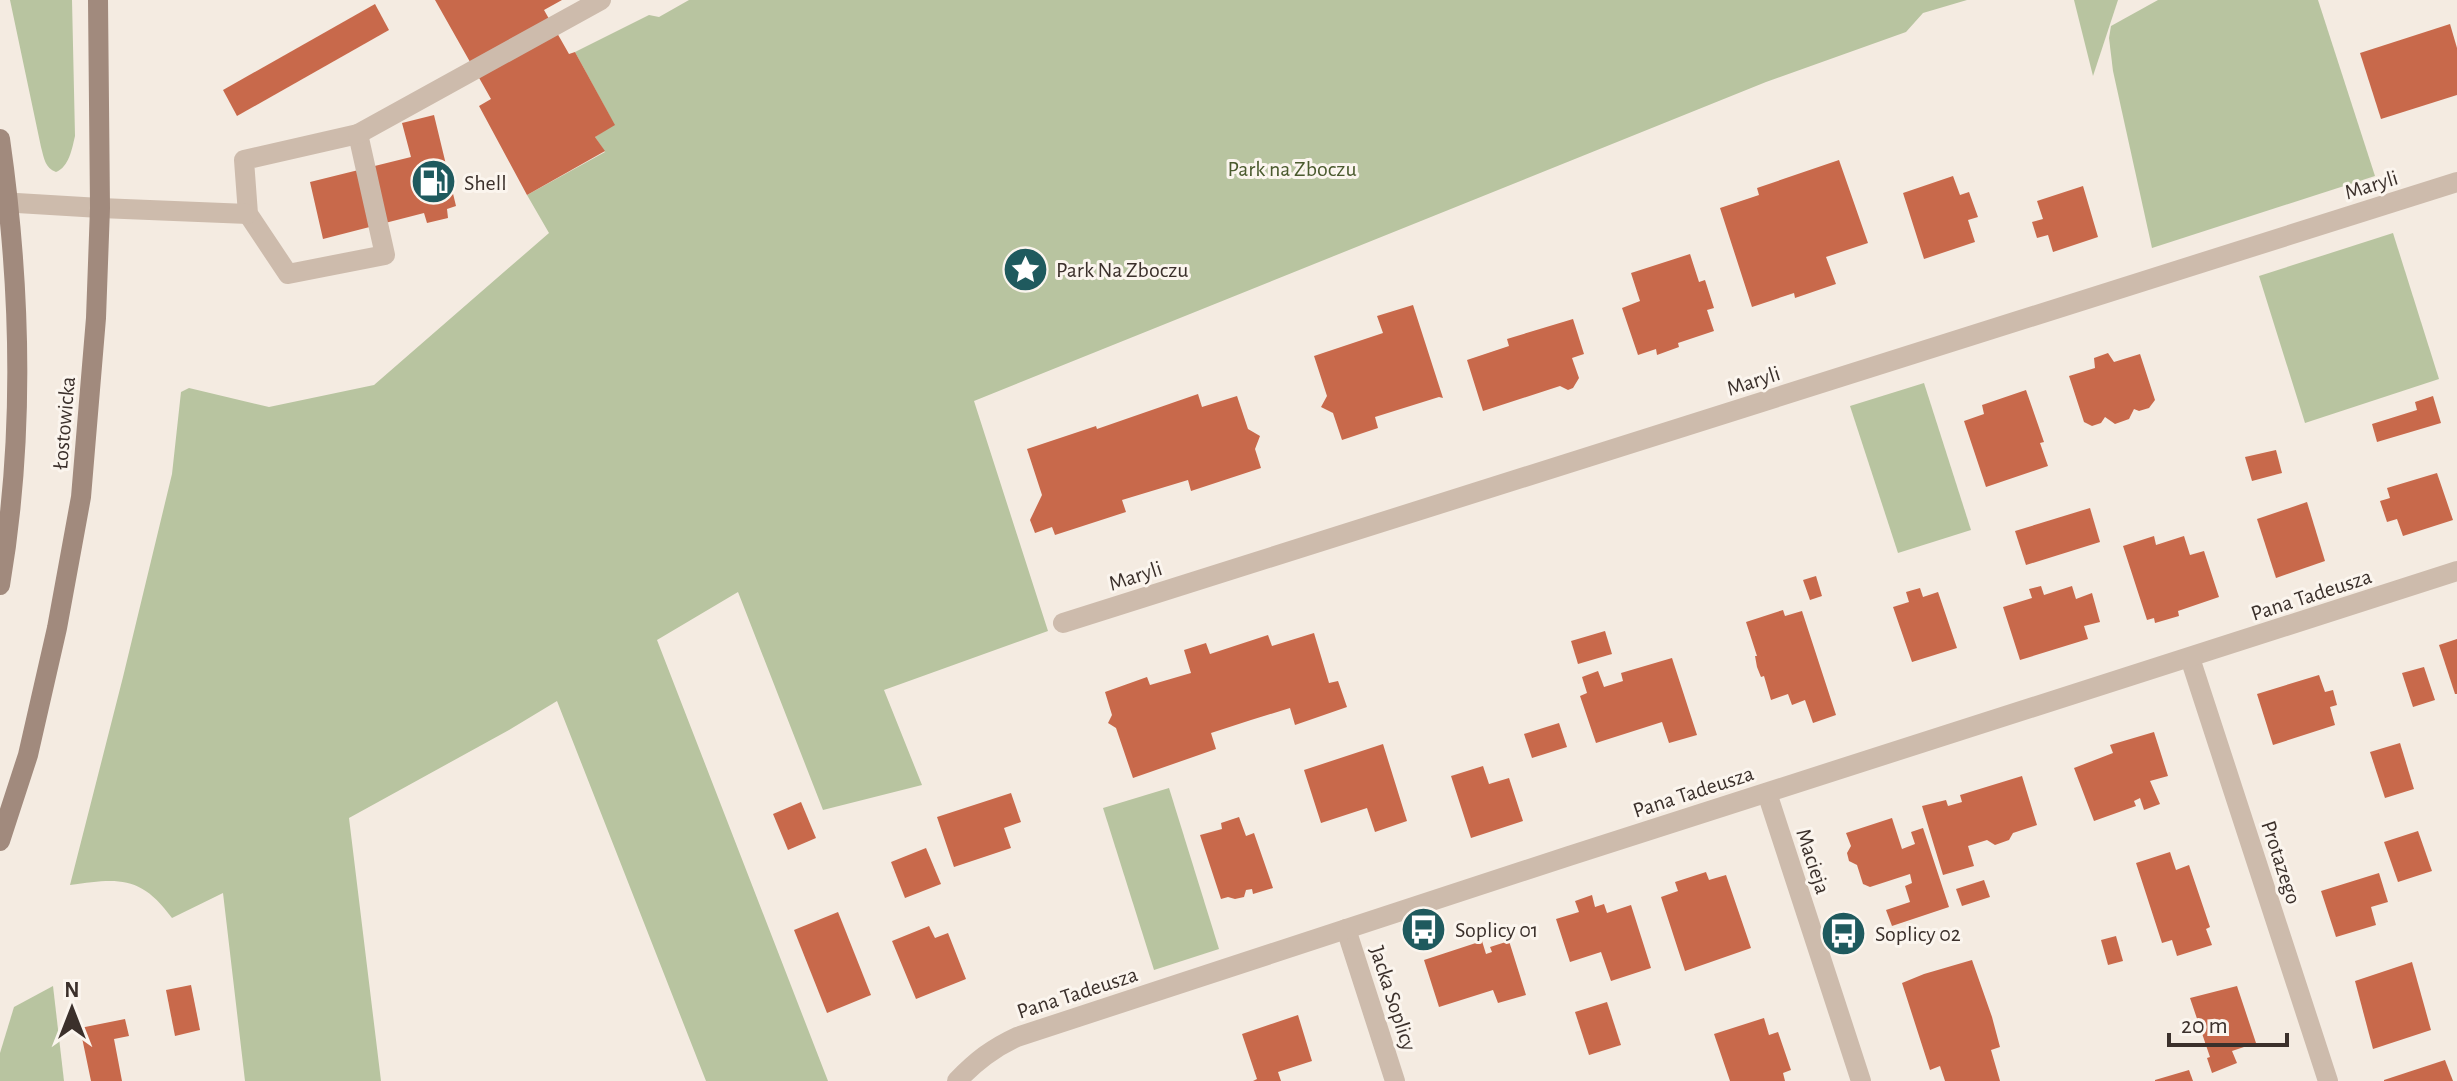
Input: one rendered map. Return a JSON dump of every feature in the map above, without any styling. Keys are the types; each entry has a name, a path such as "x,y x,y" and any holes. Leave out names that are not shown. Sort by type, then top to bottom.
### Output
{"main road":[{"name":"Łostowicka","path":"0,841 28,755 57,628 81,497 96,318 100,208 98,0"},
{"name":"Łostowicka","path":"0,139 16,309 18,384 11,522 0,585"}],"street":[{"path":"358,134 385,255 288,274 248,214 244,160 358,134 601,0"},
{"name":"Maryli","path":"1063,623 2457,182"},
{"path":"4,202 248,214"},
{"name":"Pana Tadeusza","path":"957,1081 977,1060 1017,1037 2457,571"},
{"name":"Protazego","path":"2190,658 2328,1081"},
{"name":"Macieja","path":"1767,793 1861,1081"},
{"name":"Jacka Soplicy","path":"1346,929 1395,1081"}],"green space":[{"path":"10,0 72,0 75,136 67,162 56,172 47,165 43,155"},
{"name":"Park na Zboczu","path":"689,0 1967,0 1923,13 1906,32 1766,82 974,401 1048,631 884,690 922,785 823,810 738,592 657,640 828,1081 706,1081 557,701 349,818 381,1081 245,1081 223,893 172,918 150,894 127,883 102,881 70,885 172,474 181,392 189,388 269,407 374,385 549,233 527,195 605,152 595,137 614,124 575,52 649,15 659,17"},
{"path":"2074,0 2118,0 2093,76"},
{"path":"2158,0 2318,0 2375,176 2152,248 2113,71 2109,38 2111,26"},
{"path":"2393,233 2439,379 2305,423 2259,276"},
{"path":"1924,383 1971,530 1898,553 1850,406"},
{"path":"1169,788 1219,949 1154,970 1103,808"},
{"path":"53,986 64,1081 0,1081 0,1053 14,1007"}],"building":[{"path":"435,0 562,0 544,10 569,54 575,52 615,125 595,137 605,151 527,195 479,106 491,99"},
{"path":"375,4 389,30 237,116 223,90"},
{"path":"2450,24 2457,48 2457,95 2381,119 2360,53"},
{"path":"434,115 456,206 447,209 448,218 427,223 424,213 323,239 310,182 411,157 402,123"},
{"path":"1839,160 1868,243 1826,257 1836,284 1795,298 1794,293 1752,307 1720,208 1759,195 1757,188"},
{"path":"1953,176 1960,195 1969,192 1978,217 1968,220 1975,242 1924,259 1903,193"},
{"path":"2083,186 2098,237 2053,252 2048,235 2037,238 2032,222 2043,219 2037,201"},
{"path":"1690,254 1699,282 1705,280 1714,308 1707,310 1714,331 1678,343 1679,347 1657,355 1656,349 1638,355 1622,308 1640,301 1631,273"},
{"path":"1413,305 1443,398 1375,417 1378,428 1342,440 1333,413 1321,407 1327,396 1314,356 1383,333 1377,316"},
{"path":"1573,319 1584,354 1572,358 1579,378 1573,388 1568,390 1560,386 1483,411 1467,360 1509,346 1507,339"},
{"path":"2108,353 2114,362 2140,354 2155,400 2149,408 2134,409 2129,419 2115,424 2105,417 2101,423 2092,426 2084,422 2069,376 2095,368 2094,358"},
{"path":"2026,390 2044,442 2040,443 2048,466 1986,487 1964,421 1984,414 1982,405"},
{"path":"1198,394 1202,407 1237,396 1248,429 1260,436 1255,449 1261,468 1191,491 1188,480 1122,500 1126,512 1055,535 1052,527 1035,533 1030,520 1042,495 1027,449"},
{"path":"2433,396 2441,423 2377,442 2372,424 2417,410 2415,402"},
{"path":"2276,450 2282,473 2252,481 2245,457"},
{"path":"2437,473 2453,520 2403,536 2397,519 2387,522 2380,501 2390,498 2387,488"},
{"path":"2307,502 2325,561 2276,578 2257,519"},
{"path":"2090,508 2100,542 2026,565 2015,531"},
{"path":"2154,536 2156,545 2184,536 2190,555 2204,551 2219,597 2178,611 2179,616 2155,623 2154,618 2147,620 2123,546"},
{"path":"1816,576 1822,596 1810,600 1803,580"},
{"path":"2041,586 2044,595 2072,586 2076,599 2092,593 2100,622 2084,626 2088,639 2020,660 2003,607 2032,598 2029,589"},
{"path":"1920,588 1923,597 1938,592 1957,648 1912,662 1893,607 1909,602 1906,592"},
{"path":"1783,610 1785,616 1802,611 1836,715 1813,723 1805,700 1792,705 1788,694 1771,700 1764,676 1761,677 1757,667 1757,656 1746,622"},
{"path":"1605,631 1612,654 1578,664 1571,641"},
{"path":"1314,633 1329,683 1338,681 1347,707 1295,725 1290,708 1211,733 1216,749 1133,778 1116,728 1108,723 1112,715 1105,692 1147,677 1150,685 1191,673 1184,650 1206,643 1210,654 1268,635 1272,646"},
{"path":"2457,639 2457,694 2455,694 2439,645"},
{"path":"1672,658 1697,735 1669,743 1662,722 1596,743 1580,696 1587,693 1582,677 1598,671 1604,687 1623,681 1621,673"},
{"path":"2424,667 2435,700 2413,707 2402,673"},
{"path":"2319,675 2325,692 2333,690 2337,705 2330,707 2335,725 2273,745 2257,694"},
{"path":"1559,723 1567,747 1532,758 1524,734"},
{"path":"2154,732 2168,776 2150,781 2160,804 2144,810 2140,798 2134,801 2136,806 2094,821 2074,768 2113,753 2110,745"},
{"path":"2400,743 2414,789 2385,798 2370,752"},
{"path":"1383,744 1407,821 1375,832 1367,808 1321,823 1304,770"},
{"path":"1483,766 1489,784 1509,778 1523,821 1471,838 1451,776"},
{"path":"2022,776 2037,825 2013,833 2009,840 1995,845 1987,840 1968,846 1974,866 1943,875 1922,806 1946,800 1948,806 1962,802 1960,795"},
{"path":"1011,793 1021,822 1004,828 1011,848 954,867 937,817"},
{"path":"801,802 816,838 788,850 773,814"},
{"path":"1239,817 1246,836 1254,833 1273,888 1253,894 1252,889 1246,890 1244,897 1221,899 1200,835 1222,829 1221,823"},
{"path":"1892,818 1902,849 1915,844 1911,832 1923,828 1949,907 1892,926 1886,910 1910,902 1905,886 1912,883 1910,874 1870,887 1863,884 1857,865 1849,861 1847,853 1851,846 1846,833"},
{"path":"2418,831 2432,871 2398,882 2384,842"},
{"path":"926,848 941,884 905,898 891,862"},
{"path":"2170,852 2176,870 2189,865 2210,927 2206,929 2212,945 2177,956 2172,940 2162,943 2136,863"},
{"path":"1706,872 1709,880 1726,875 1751,948 1685,971 1661,897 1678,891 1675,882"},
{"path":"2379,873 2388,902 2371,907 2376,925 2336,937 2321,891"},
{"path":"1984,880 1990,897 1962,906 1956,889"},
{"path":"1592,895 1595,907 1604,904 1607,913 1631,905 1651,968 1611,981 1601,952 1570,962 1556,919 1579,912 1575,901"},
{"path":"838,912 871,995 827,1013 794,930"},
{"path":"929,926 935,938 948,933 966,979 916,999 892,941"},
{"path":"2116,936 2123,961 2108,965 2101,940"},
{"path":"1482,941 1486,954 1492,952 1490,947 1509,941 1526,995 1498,1003 1493,990 1439,1007 1424,960"},
{"path":"1972,960 2000,1047 1991,1050 2000,1081 1945,1081 1940,1066 1930,1070 1902,983"},
{"path":"2412,962 2431,1030 2373,1049 2355,981"},
{"path":"191,985 200,1030 175,1036 166,990"},
{"path":"2237,986 2256,1043 2232,1051 2237,1063 2212,1073 2207,1058 2210,1057 2190,998"},
{"path":"1607,1002 1621,1045 1589,1055 1575,1012"},
{"path":"1298,1015 1312,1061 1278,1072 1281,1081 1253,1081 1257,1079 1242,1034"},
{"path":"1764,1018 1769,1035 1778,1032 1791,1070 1783,1073 1785,1081 1730,1081 1714,1034"},
{"path":"125,1019 129,1036 114,1039 122,1081 91,1081 80,1028"},
{"path":"2445,1060 2453,1081 2384,1081 2384,1080"},
{"path":"2189,1070 2193,1081 2155,1081 2155,1080"}],"place":[{"name":"Shell","path":"433,182"},
{"name":"Park Na Zboczu","path":"1025,269"},
{"name":"Soplicy 01","path":"1424,929"},
{"name":"Soplicy 02","path":"1844,933"}]}
